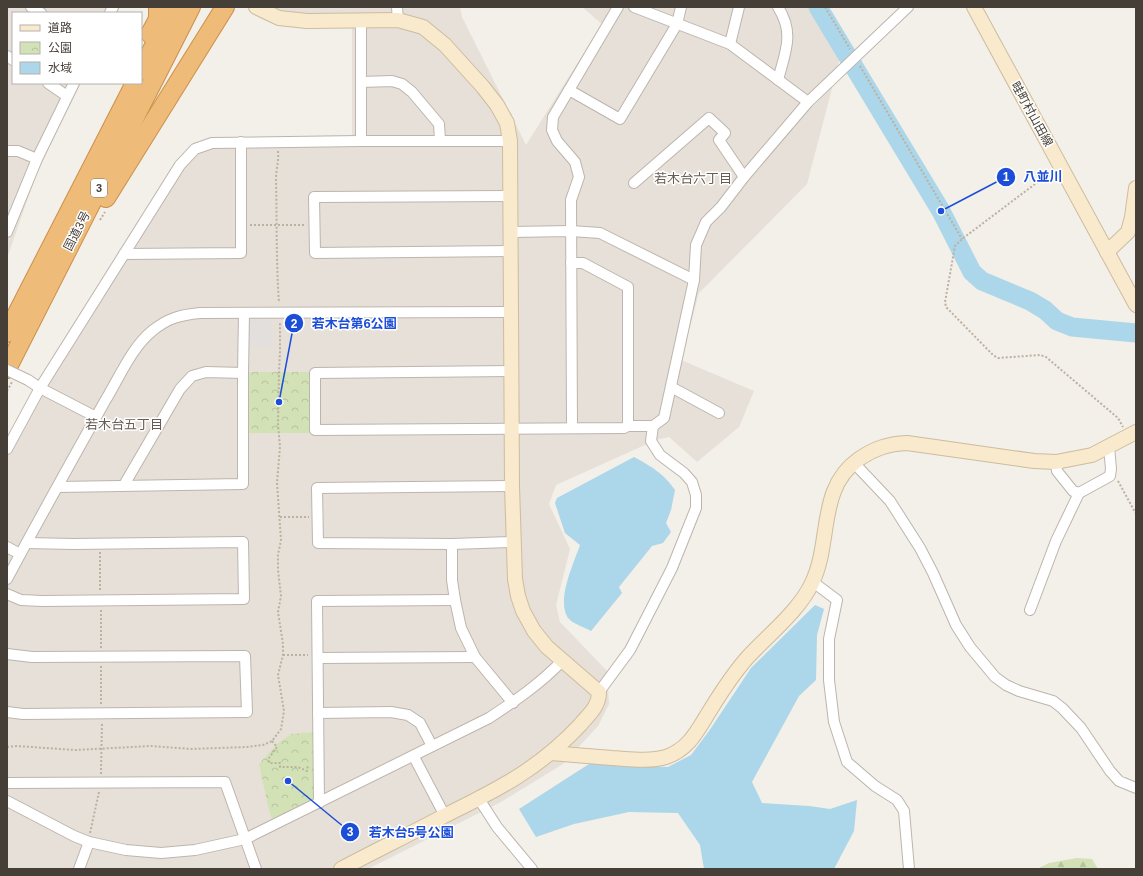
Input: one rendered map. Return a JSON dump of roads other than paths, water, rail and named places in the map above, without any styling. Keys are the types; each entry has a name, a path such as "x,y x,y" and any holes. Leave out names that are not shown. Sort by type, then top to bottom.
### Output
{"highway":[{"path":"142,50 158,19 158,7"},
{"path":"142,69 174,7"},
{"name":"国道3号","path":"7,370 191,7"},
{"path":"41,302 225,7"},
{"path":"95,161 110,116 126,84"},
{"name":"国道3号","path":"7,333 134,84"}],"street":[{"path":"256,7 279,18 307,21 361,21 398,13 423,26 445,45 497,105 507,123 510,140 511,196 512,486 515,579 523,612 534,631 547,647 599,692"},
{"path":"572,428 571,200 579,177 575,162 557,141 552,130 553,117 618,7"},
{"path":"634,7 730,44 808,102"},
{"path":"569,90 620,119 678,24 681,7"},
{"path":"730,44 739,7"},
{"path":"778,7 787,26 788,38 778,80"},
{"path":"512,371 315,373 316,430 624,428 628,426 653,426 664,418 694,280 696,245 706,222 721,207 744,177 808,102 908,7"},
{"name":"畦町村山田線","path":"974,7 1136,305"},
{"path":"361,21 361,141"},
{"path":"361,82 392,81 402,84 412,92 439,124 440,140"},
{"path":"49,84 67,96"},
{"path":"7,232 37,159 73,84"},
{"path":"634,183 710,118 725,133 719,140 744,177"},
{"path":"7,449 40,388 180,165 195,149 212,143 241,142 510,140"},
{"path":"124,254 241,254 241,142"},
{"path":"7,151 18,151 37,159"},
{"path":"1107,252 1128,232 1132,218 1136,188"},
{"path":"511,196 314,197 315,253 511,252"},
{"path":"511,232 571,231 600,233 694,280"},
{"path":"571,263 584,263 628,287 628,426"},
{"path":"7,579 96,417 138,345 152,331 164,322 178,316 200,313 512,312"},
{"path":"58,487 243,484 242,373 244,313"},
{"path":"7,370 96,417"},
{"path":"124,485 180,389 192,376 206,372 242,373"},
{"path":"671,387 719,413"},
{"path":"341,869 514,780 552,753 597,706 599,692 630,650 672,568 696,508 696,495 692,482 684,473 660,454 651,441 653,426"},
{"path":"552,753 642,760 666,757 686,747 746,659 804,596 813,582 820,559 833,491 844,473 854,463 871,451 883,446 907,444 1034,461 1056,462 1092,455 1132,435"},
{"path":"1030,610 1056,541 1079,493 1110,476 1111,470 1109,447"},
{"path":"1056,462 1057,471 1073,491 1079,493"},
{"path":"854,463 890,501 920,548 956,625 970,647 995,677 1019,692 1053,701 1062,708 1081,728 1110,771 1119,781 1136,788"},
{"path":"512,486 318,488 317,517 318,543 452,544 513,542"},
{"path":"7,594 22,600 42,601 244,599 243,542 27,542"},
{"path":"452,544 452,580 461,628 475,657 513,703"},
{"path":"7,547 20,554"},
{"path":"813,582 837,600 829,639 829,680 834,722 847,762 875,786 897,800 904,811 909,869"},
{"path":"319,803 317,601 455,600"},
{"path":"7,654 32,657 245,656 248,712 102,714 23,714 7,712"},
{"path":"318,657 475,657"},
{"path":"7,801 88,842 126,850 161,853 195,850 245,839 489,718 513,703 546,678 562,661"},
{"path":"318,713 392,712 408,715 420,723 432,746"},
{"path":"414,756 445,816"},
{"path":"7,783 225,782 256,869"},
{"path":"479,799 497,827 532,869"},
{"path":"79,869 88,842"}],"water":[{"path":"634,457 657,471 675,490 671,510 666,523 671,532 663,543 652,546 619,587 622,593 591,631 571,621 565,612 564,603 567,582 580,545 565,533 555,503 557,498"},
{"path":"815,605 824,609 817,635 816,680 799,696 752,782 762,803 830,809 857,800 854,831 834,869 704,869 700,845 678,813 629,812 574,824 536,837 519,809 589,764 668,767 691,755 751,668"}],"waterway":[{"path":"818,7 941,211 972,272 982,281 1030,301 1045,310 1057,321 1072,327 1136,333"}],"place":[{"name":"八並川","path":"941,211"},
{"name":"若木台第6公園","path":"279,402"},
{"name":"若木台5号公園","path":"288,781"}],"district":[{"name":"若木台六丁目","path":"693,178"},
{"name":"若木台五丁目","path":"124,424"}]}
